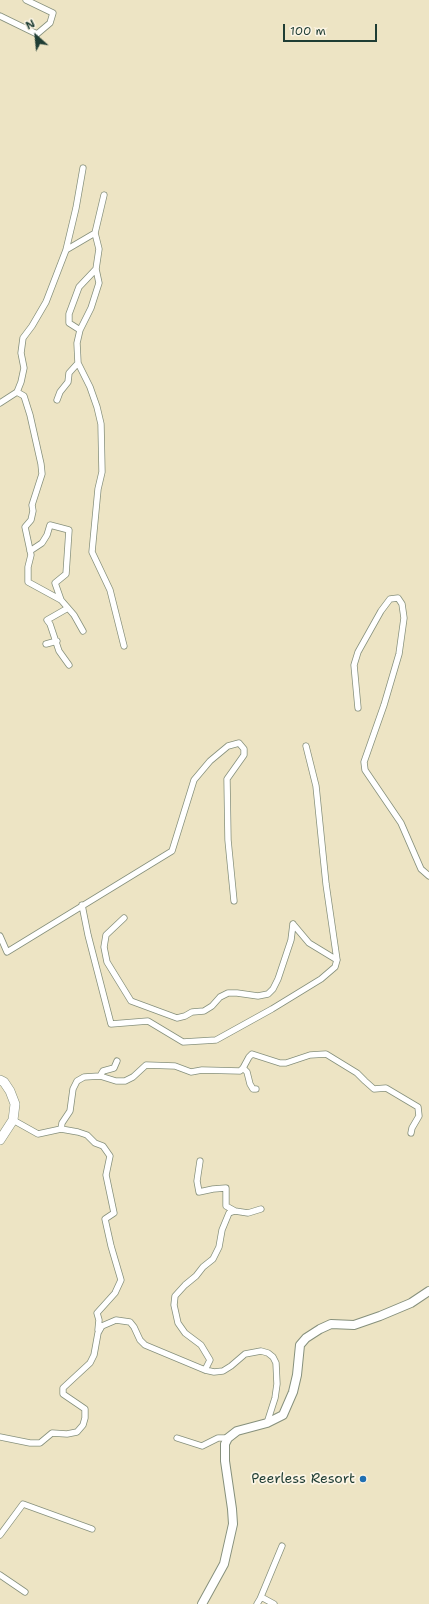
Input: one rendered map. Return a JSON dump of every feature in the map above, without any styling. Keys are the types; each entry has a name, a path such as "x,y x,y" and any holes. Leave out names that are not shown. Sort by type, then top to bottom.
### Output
{"main road":[{"path":"0,1080 4,1082 10,1091 15,1104 13,1120 0,1140"},
{"path":"202,1604 224,1564 233,1524 225,1461 225,1444 228,1438 237,1431 267,1423 283,1415 288,1406 297,1374 300,1345 306,1338 331,1324 354,1325 380,1316 411,1303 429,1291"}],"street":[{"path":"0,16 37,34 50,23 54,13 26,0"},
{"path":"0,403 17,392 21,382 24,368 21,353 23,338 46,302 66,250 76,208 83,168"},
{"path":"104,195 95,233 99,249 96,269 98,283 91,308 80,330 77,343 78,363 90,387 101,424 102,472 98,489 92,552 110,590 124,646"},
{"path":"66,250 95,233"},
{"path":"80,330 69,323 69,314 79,287 96,269"},
{"path":"57,400 60,392 68,382 69,373 78,363"},
{"path":"17,392 24,396 30,415 42,474 32,505 33,511 31,520 25,527 31,555 28,567 28,582 61,600 74,615 83,631"},
{"path":"30,551 42,543 47,535 50,524 69,530 66,574 55,583 61,600"},
{"path":"358,708 354,665 358,652 381,611 390,600 398,598 402,604 404,618 399,654 364,762 365,770 400,823 422,869 429,876"},
{"path":"68,608 46,620 50,624 57,641 58,651 69,665"},
{"path":"46,644 57,641"},
{"path":"0,936 7,952 172,851 194,780 210,761 228,746 239,743 244,749 244,755 227,779 228,840 234,901"},
{"path":"82,905 88,936 111,1024 148,1021 183,1042 216,1040 272,1009 321,979 335,967 337,960 326,884 316,786 306,746"},
{"path":"124,918 106,935 104,947 107,962 131,1001 177,1018 192,1012 204,1011 212,1006 220,997 228,993 237,992 258,996 268,994 273,989 278,979 291,940 293,924 309,943 337,960"},
{"path":"61,1129 62,1123 70,1111 73,1088 77,1081 84,1077 100,1076 116,1082 126,1081 146,1065 153,1066 165,1064 176,1066 191,1072 202,1070 240,1071 252,1054 280,1064 310,1056 326,1054 358,1073 365,1082 374,1089 386,1088 418,1107 419,1116 412,1128 411,1133"},
{"path":"100,1076 103,1071 114,1068 118,1062"},
{"path":"243,1068 253,1089 256,1089"},
{"path":"0,1437 30,1443 40,1443 52,1433 67,1434 77,1432 83,1426 85,1409 63,1394 63,1388 90,1363 94,1355 98,1332 99,1320 97,1313 115,1294 121,1280 105,1219 114,1213 106,1175 110,1156 103,1146 95,1143 87,1135 61,1129 38,1134 13,1120"},
{"path":"200,1161 197,1181 198,1192 213,1188 226,1188 226,1206 235,1211 248,1212 261,1210"},
{"path":"205,1370 210,1360 201,1345 185,1333 178,1323 174,1305 175,1296 196,1276 202,1267 213,1258 219,1247 222,1230 229,1214 235,1211"},
{"path":"98,1332 102,1326 108,1322 116,1320 130,1322 140,1340 145,1345 205,1370 214,1372 223,1371 245,1354 261,1351 268,1352 274,1357 276,1363 277,1384 275,1398 267,1423"},
{"path":"177,1438 202,1446 218,1438 228,1438"},
{"path":"0,1535 22,1504 92,1529"},
{"path":"259,1602 282,1546"},
{"path":"0,1575 25,1592"},
{"path":"259,1602 264,1598 274,1604"}],"place":[{"name":"Peerless Resort","path":"363,1479"}]}
